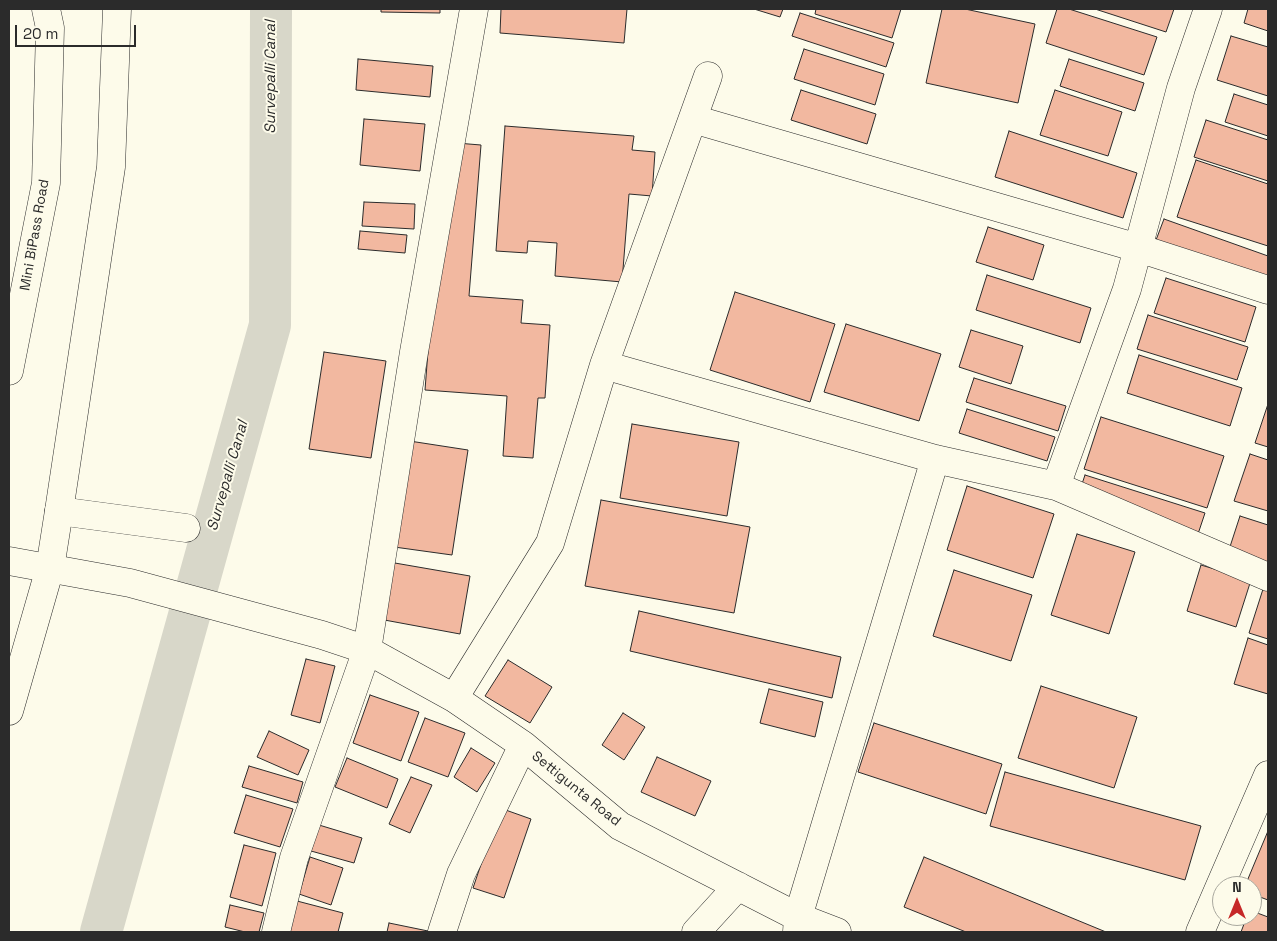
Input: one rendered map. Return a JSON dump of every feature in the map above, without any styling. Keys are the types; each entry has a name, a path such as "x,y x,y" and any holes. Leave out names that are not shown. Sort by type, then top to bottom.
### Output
{"street":[{"name":"Mini BiPass Road","path":"9,371 46,183 50,28 46,9"},
{"path":"9,711 50,568 59,511 111,166 117,9"},
{"path":"276,932 294,858 367,650 414,352 474,9"},
{"path":"1056,486 1127,288 1181,88 1208,9"},
{"path":"454,698 550,543 604,365 708,76"},
{"path":"693,119 1138,248 1268,290"},
{"path":"604,365 935,459 1056,486 1268,577"},
{"path":"798,924 935,459"},
{"path":"59,511 186,528"},
{"name":"Settigunta Road","path":"9,561 130,583 322,635 367,650 454,698 522,745 620,826 738,886 798,924 837,932"},
{"path":"442,932 461,874 522,745"},
{"path":"1200,932 1268,775"},
{"path":"696,932 738,886"}],"building":[{"path":"381,9 440,9 440,13 381,12"},
{"path":"501,9 627,9 624,43 500,33"},
{"path":"754,9 783,9 780,17"},
{"path":"816,9 901,9 892,38 815,14"},
{"path":"942,9 965,9 1035,24 1018,103 926,83"},
{"path":"1057,9 1069,9 1157,37 1144,75 1046,43"},
{"path":"1095,9 1174,9 1166,32"},
{"path":"1248,9 1268,9 1268,31 1244,23"},
{"path":"800,13 894,43 886,67 792,36"},
{"path":"1231,36 1268,47 1268,96 1217,80"},
{"path":"804,49 884,74 875,105 794,79"},
{"path":"358,59 433,66 430,97 356,90"},
{"path":"1069,59 1144,83 1135,111 1060,86"},
{"path":"801,90 876,114 867,144 791,120"},
{"path":"1055,90 1122,112 1108,156 1040,135"},
{"path":"1234,94 1268,105 1268,136 1225,122"},
{"path":"364,119 425,124 420,171 360,165"},
{"path":"1206,120 1268,140 1268,181 1194,157"},
{"path":"505,126 634,136 632,150 655,152 652,196 629,194 622,282 555,276 557,243 528,241 527,253 496,251"},
{"path":"1009,131 1137,173 1123,218 995,177"},
{"path":"444,142 481,145 469,296 523,300 521,323 550,325 545,398 538,398 533,458 503,456 507,396 425,390"},
{"path":"1196,160 1268,184 1268,246 1177,217"},
{"path":"364,202 415,204 414,229 362,226"},
{"path":"1164,219 1268,256 1268,289 1153,248"},
{"path":"988,227 1044,245 1033,280 976,262"},
{"path":"360,231 407,235 405,253 358,249"},
{"path":"987,275 1091,308 1080,343 976,310"},
{"path":"1166,278 1256,307 1245,342 1154,313"},
{"path":"735,292 835,324 810,402 710,370"},
{"path":"1148,315 1248,347 1237,380 1137,349"},
{"path":"846,324 941,354 919,421 824,392"},
{"path":"971,330 1023,346 1011,384 959,367"},
{"path":"324,352 386,361 371,458 309,449"},
{"path":"1139,355 1242,388 1230,426 1127,393"},
{"path":"974,378 1066,406 1058,431 966,402"},
{"path":"1268,404 1268,447 1255,443"},
{"path":"967,409 1055,437 1047,461 959,433"},
{"path":"1101,417 1224,456 1207,508 1084,469"},
{"path":"632,424 739,442 727,516 620,498"},
{"path":"403,440 468,450 452,555 387,546"},
{"path":"1250,454 1268,460 1268,511 1234,501"},
{"path":"1085,475 1205,513 1194,546 1074,508"},
{"path":"967,486 1054,514 1033,578 947,550"},
{"path":"601,500 750,527 734,613 585,586"},
{"path":"1240,516 1268,525 1268,576 1225,562"},
{"path":"1077,534 1135,552 1109,634 1051,615"},
{"path":"389,562 470,576 460,634 379,619"},
{"path":"1201,565 1251,580 1236,627 1187,611"},
{"path":"954,570 1032,595 1011,661 933,636"},
{"path":"1264,586 1268,588 1268,639 1249,633"},
{"path":"639,611 841,657 832,698 630,651"},
{"path":"1248,638 1268,645 1268,694 1234,684"},
{"path":"306,659 335,666 320,723 291,715"},
{"path":"508,660 552,687 530,723 485,696"},
{"path":"1041,686 1137,717 1114,788 1018,758"},
{"path":"769,689 823,702 815,737 760,723"},
{"path":"370,695 419,712 401,761 353,743"},
{"path":"623,713 645,727 624,760 602,745"},
{"path":"425,718 465,733 448,777 408,762"},
{"path":"874,723 1002,764 986,814 858,772"},
{"path":"269,731 309,750 298,775 257,757"},
{"path":"471,748 495,763 477,792 454,777"},
{"path":"657,757 711,781 695,816 641,792"},
{"path":"347,758 398,779 387,808 335,787"},
{"path":"249,766 303,782 297,803 242,787"},
{"path":"1005,772 1201,826 1185,880 990,826"},
{"path":"411,777 432,785 410,833 389,824"},
{"path":"246,795 293,809 280,847 234,833"},
{"path":"500,808 531,819 504,898 473,888"},
{"path":"319,825 362,838 354,863 311,851"},
{"path":"1268,831 1268,900 1262,898 1262,876 1249,876"},
{"path":"244,845 276,853 262,906 230,897"},
{"path":"310,857 343,868 331,905 299,894"},
{"path":"924,857 1106,932 966,932 904,907"},
{"path":"297,901 343,913 338,932 289,932"},
{"path":"230,905 264,913 259,932 245,932 225,927"},
{"path":"1262,915 1268,917 1268,932 1241,932 1243,926 1262,926"},
{"path":"389,923 428,931 428,932 387,932"}],"waterway":[{"name":"Survepalli Canal","path":"101,932 270,325 271,9"}]}
